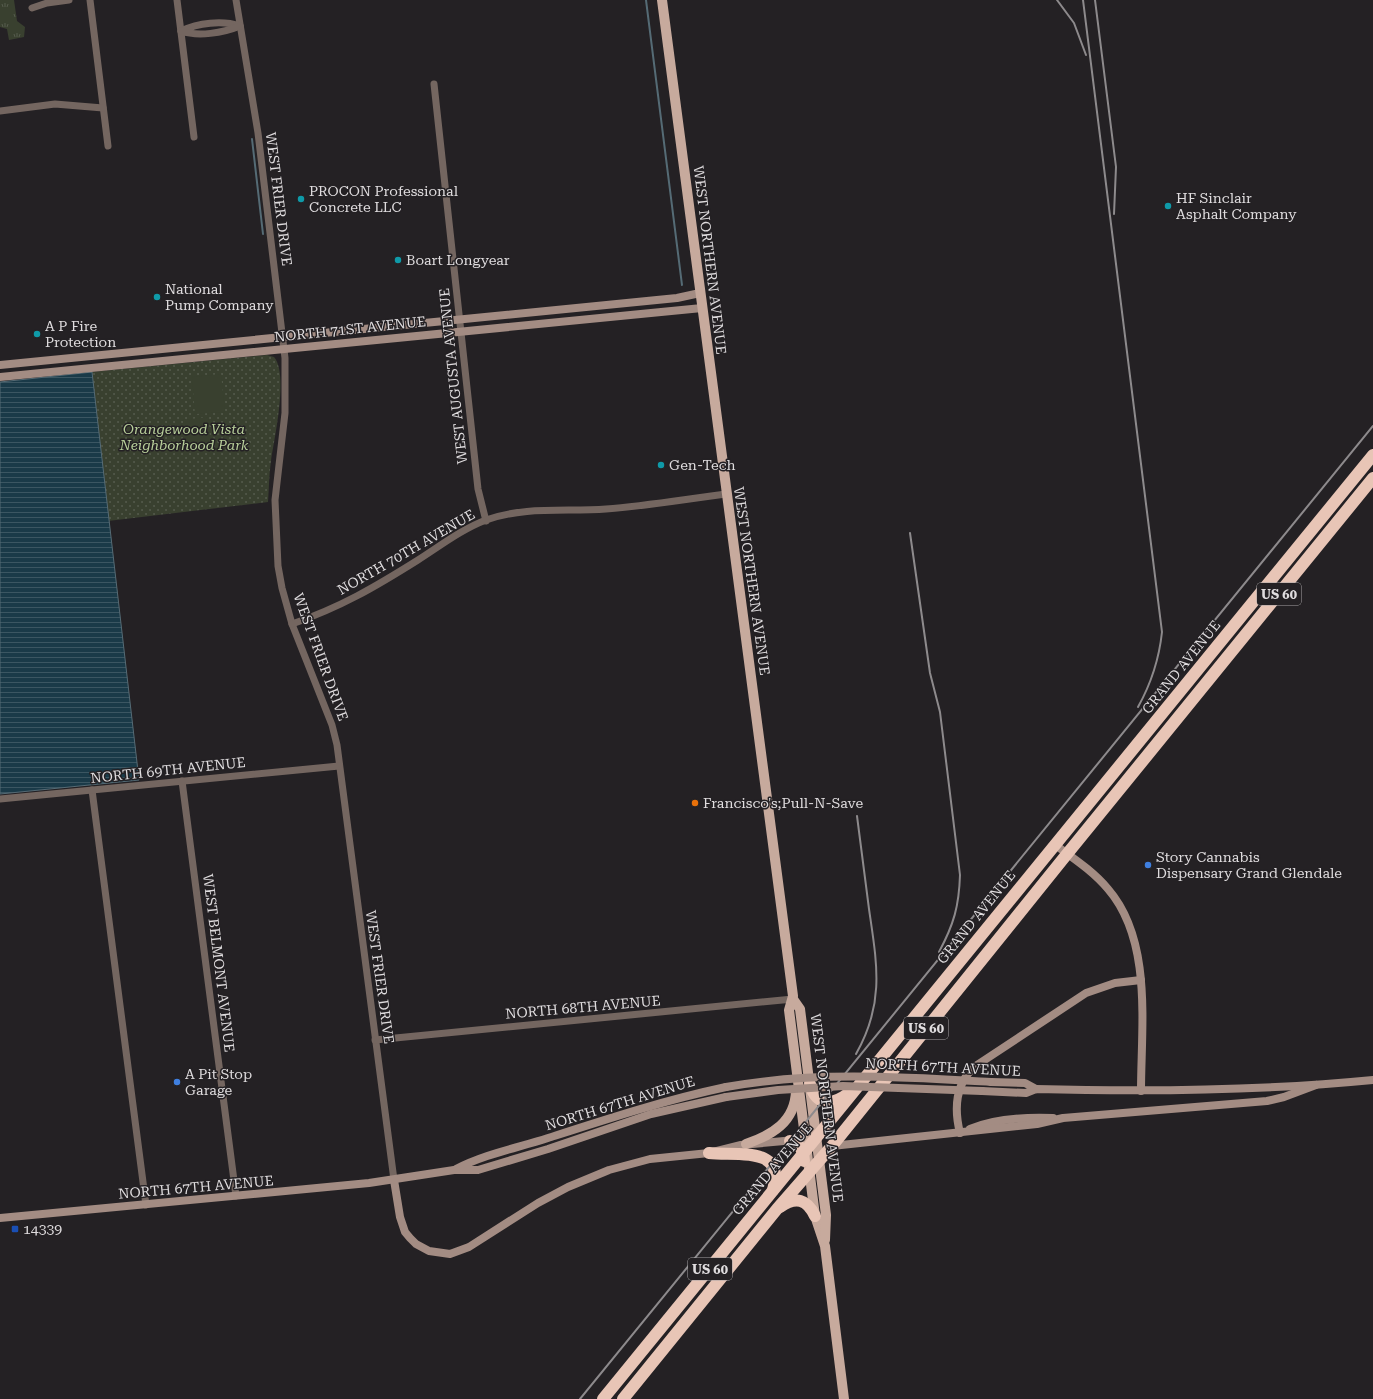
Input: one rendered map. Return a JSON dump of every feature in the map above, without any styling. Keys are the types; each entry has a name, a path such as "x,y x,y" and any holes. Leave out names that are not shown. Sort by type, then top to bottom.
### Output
{"highway":[{"name":"GRAND AVENUE","path":"603,1399 1054,844 1182,690 1373,455"},
{"name":"GRAND AVENUE","path":"623,1399 777,1209 832,1146 1373,478"},
{"path":"1182,690 1193,699"},
{"path":"810,1084 812,1093 819,1099 832,1102 844,1097 864,1079"},
{"path":"790,1141 808,1146 800,1182"},
{"path":"709,1153 753,1155 764,1158 772,1164 775,1171 776,1180 773,1191"},
{"path":"777,1209 792,1201 803,1202 808,1204 815,1216"}],"main road":[{"name":"WEST NORTHERN AVENUE","path":"662,0 793,999 800,1009 810,1084 808,1146 809,1171 815,1216 825,1246"},
{"name":"NORTH 71ST AVENUE","path":"0,365 682,298 700,293"},
{"name":"NORTH 71ST AVENUE","path":"0,377 702,308"},
{"path":"354,330 356,342"},
{"path":"189,346 190,358"},
{"path":"1054,844 1099,879 1119,903 1134,938 1141,980 1141,1091"},
{"path":"960,1133 957,1113 958,1091 966,1074 974,1067 1086,994 1115,983 1141,980"},
{"name":"WEST NORTHERN AVENUE","path":"793,999 789,1010 804,1125 811,1135 808,1146"},
{"path":"394,1180 400,1217 410,1238 416,1244 429,1251 450,1254 469,1247 538,1203 582,1180 636,1162 709,1153 746,1144 771,1134 788,1118 794,1104 796,1069"},
{"name":"NORTH 67TH AVENUE","path":"454,1170 475,1159 511,1150 633,1110 684,1096 726,1087 828,1076 872,1076 1025,1083 1036,1089"},
{"name":"NORTH 67TH AVENUE","path":"0,1218 394,1180 454,1170 478,1170 548,1149 651,1114 726,1097 778,1090 843,1086 1026,1093 1036,1089 1141,1091 1316,1085 1373,1080"},
{"name":"NORTH 67TH AVENUE","path":"832,1146 1038,1124 1064,1118 1188,1109 1267,1101 1284,1097 1316,1085"},
{"path":"746,1144 790,1141"},
{"name":"WEST NORTHERN AVENUE","path":"808,1146 820,1160 826,1215 825,1246 844,1399"},
{"path":"808,1146 832,1146"}],"street":[{"path":"32,8 47,3 69,0"},
{"path":"90,0 108,146"},
{"path":"177,0 194,136"},
{"name":"WEST FRIER DRIVE","path":"236,0 259,141 285,349 286,399 276,484 275,522 280,573 292,624 332,725 337,745 394,1180"},
{"path":"181,31 191,27 229,22 240,26"},
{"name":"WEST AUGUSTA AVENUE","path":"434,84 478,489 486,521"},
{"path":"0,111 55,104 103,108"},
{"name":"NORTH 70TH AVENUE","path":"292,624 346,603 458,534 486,521 523,512 608,509 726,494"},
{"name":"NORTH 69TH AVENUE","path":"0,799 339,766"},
{"name":"WEST BELMONT AVENUE","path":"182,781 236,1196"},
{"path":"92,790 146,1205"},
{"name":"NORTH 68TH AVENUE","path":"375,1040 793,999"}],"green space":[{"path":"0,0 14,0 17,21 25,27 24,37 9,40 7,29 0,27"},
{"name":"Orangewood Vista Neighborhood Park","path":"267,355 274,357 278,365 280,377 279,407 270,466 268,502 108,521 92,372"},
{"path":"221,374 225,412 195,414 192,377"},
{"path":"208,417 211,448 187,451 183,420"}],"water":[{"path":"92,372 139,780 0,794 0,382"}],"waterway":[{"path":"646,0 682,285"},
{"path":"252,139 263,234"}],"railway":[{"path":"1057,0 1074,23 1086,55"},
{"path":"1083,0 1162,632 1154,671 1138,707"},
{"path":"1095,0 1116,167 1114,214"},
{"path":"580,1399 1373,426"},
{"path":"910,533 930,673 940,712 960,875 955,915 939,952"},
{"path":"856,1054 871,1018 875,1000 876,983 874,948 857,816"}],"place":[{"name":"PROCON Professional Concrete LLC","path":"301,199"},
{"name":"HF Sinclair Asphalt Company","path":"1168,206"},
{"name":"Boart Longyear","path":"398,260"},
{"name":"National Pump Company","path":"157,297"},
{"name":"A P Fire Protection","path":"37,334"},
{"name":"Gen-Tech","path":"661,465"},
{"name":"Francisco's;Pull-N-Save","path":"695,803"},
{"name":"Story Cannabis Dispensary Grand Glendale","path":"1148,865"},
{"name":"A Pit Stop Garage","path":"177,1082"},
{"name":"14339","path":"15,1229"}]}
